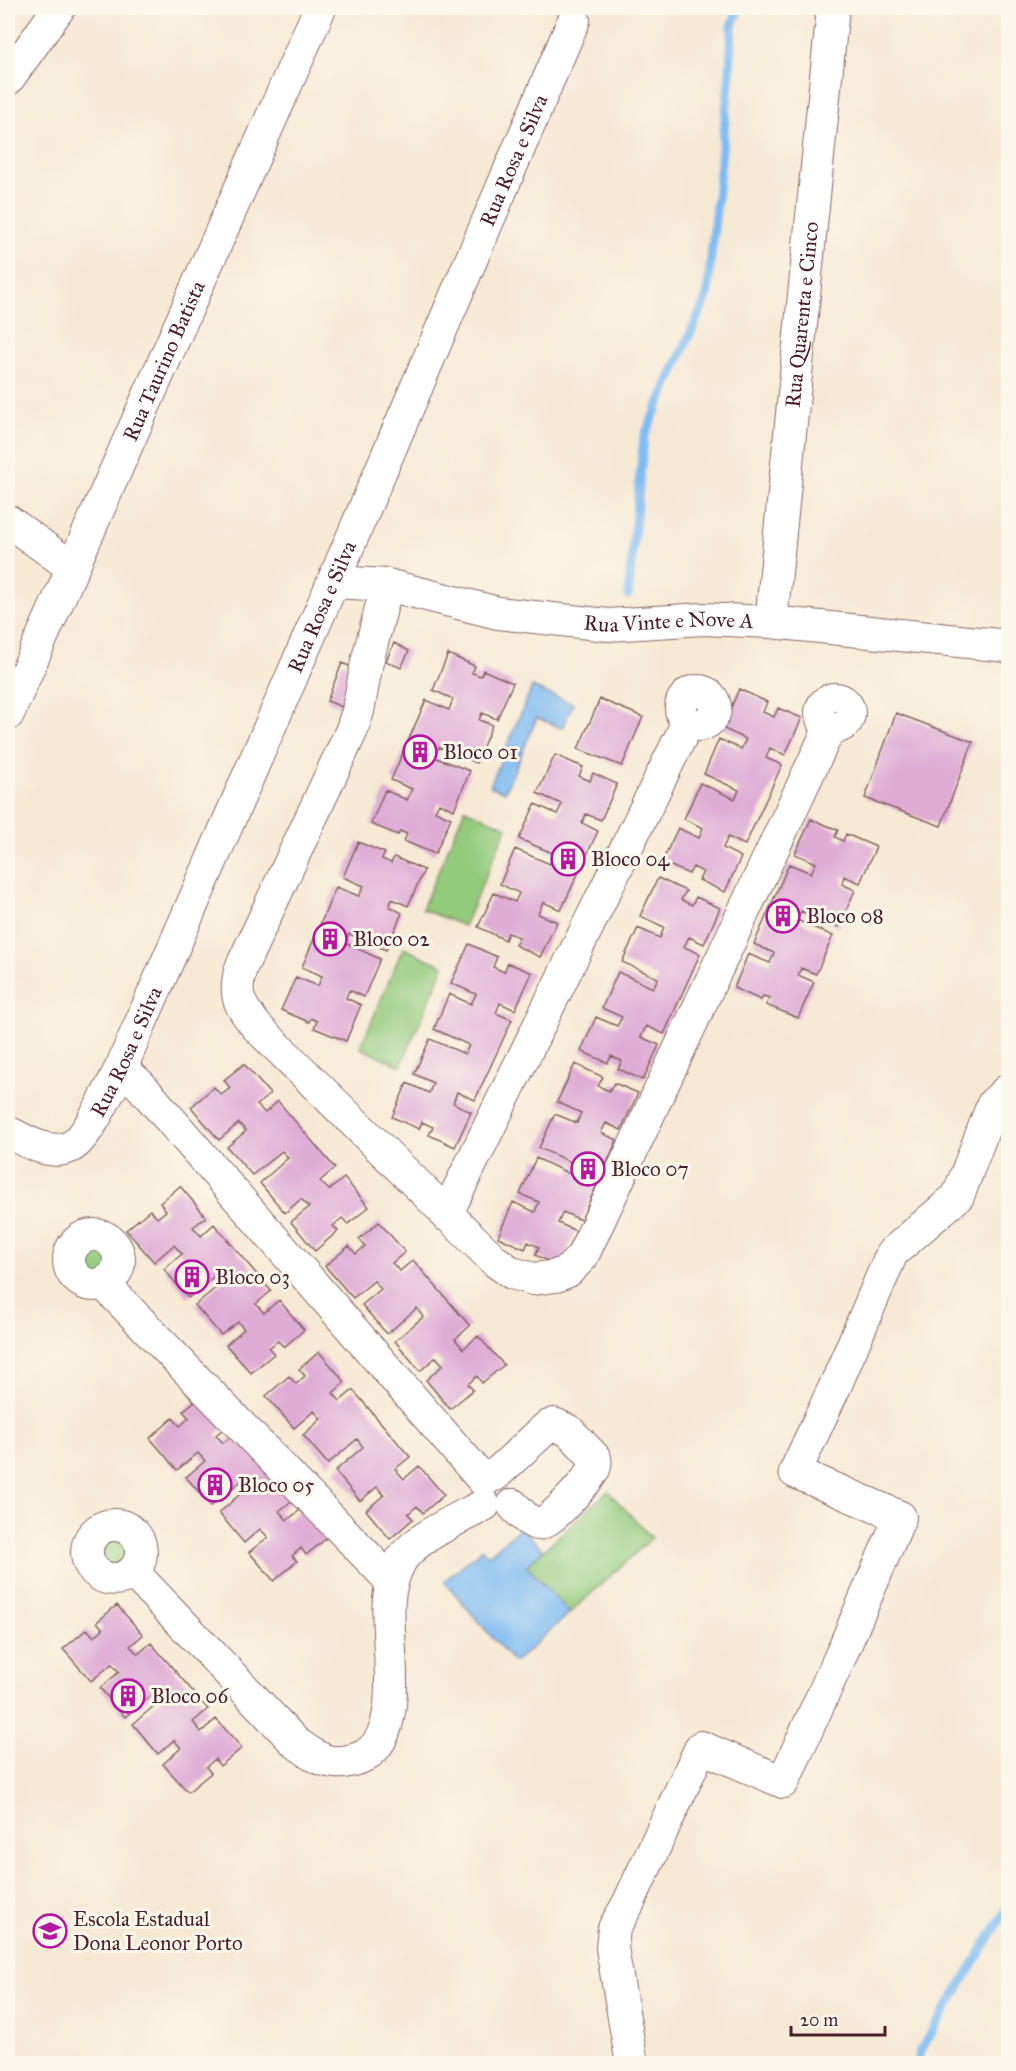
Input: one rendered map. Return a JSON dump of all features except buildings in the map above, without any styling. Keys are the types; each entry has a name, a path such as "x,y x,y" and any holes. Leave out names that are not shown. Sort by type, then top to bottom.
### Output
{"street":[{"path":"8,79 59,8"},
{"name":"Rua Taurino Batista","path":"8,714 321,8"},
{"name":"Rua Quarenta e Cinco","path":"771,622 833,8"},
{"name":"Rua Rosa e Silva","path":"20,1139 54,1149 70,1147 86,1134 121,1068 574,20"},
{"path":"8,521 73,568"},
{"name":"Rua Vinte e Nove A","path":"333,582 387,585 498,613 608,625 703,619 771,622 1008,646"},
{"path":"387,585 367,662 358,711 351,732 241,968 237,993 240,1006 257,1027 446,1215 495,1262 512,1273 533,1279 556,1276 568,1271 582,1257 830,727"},
{"path":"446,1215 688,722"},
{"path":"121,1068 141,1086 494,1491 412,1546 400,1562 392,1582 389,1601 391,1696 387,1725 380,1744 361,1758 338,1764 320,1759 295,1742 133,1572"},
{"path":"632,2064 612,1948 614,1928 628,1904 702,1747 783,1782 900,1517 795,1472 837,1382 892,1253 958,1196 993,1104 1008,1090"},
{"path":"103,1283 392,1582"}],"green space":[{"path":"465,809 507,827 464,926 422,909"},
{"path":"403,948 444,966 401,1066 360,1048"},
{"path":"89,1234 99,1234 112,1241 119,1254 119,1264 112,1277 99,1284 89,1284 80,1280 73,1273 69,1264 69,1254 73,1245 80,1238"},
{"path":"608,1491 652,1538 570,1613 526,1566"},
{"path":"109,1525 119,1525 129,1529 137,1537 141,1552 137,1567 129,1575 119,1579 109,1579 99,1575 91,1567 87,1557 87,1547 91,1537 99,1529"}],"water":[{"path":"532,687 573,704 562,728 537,718 505,792 490,786"},
{"path":"521,1527 543,1550 526,1566 570,1613 514,1663 444,1581 482,1549 488,1555"}],"waterway":[{"path":"628,595 644,437 707,296 730,72 732,25 739,8"},
{"path":"919,2064 919,2053 1008,1907"}],"place":[{"name":"Bloco 01","path":"420,752"},
{"name":"Bloco 04","path":"568,859"},
{"name":"Bloco 08","path":"783,916"},
{"name":"Bloco 02","path":"330,939"},
{"name":"Bloco 07","path":"588,1169"},
{"name":"Bloco 03","path":"192,1277"},
{"name":"Bloco 05","path":"215,1485"},
{"name":"Bloco 06","path":"128,1696"},
{"name":"Escola Estadual Dona Leonor Porto","path":"50,1931"}]}
